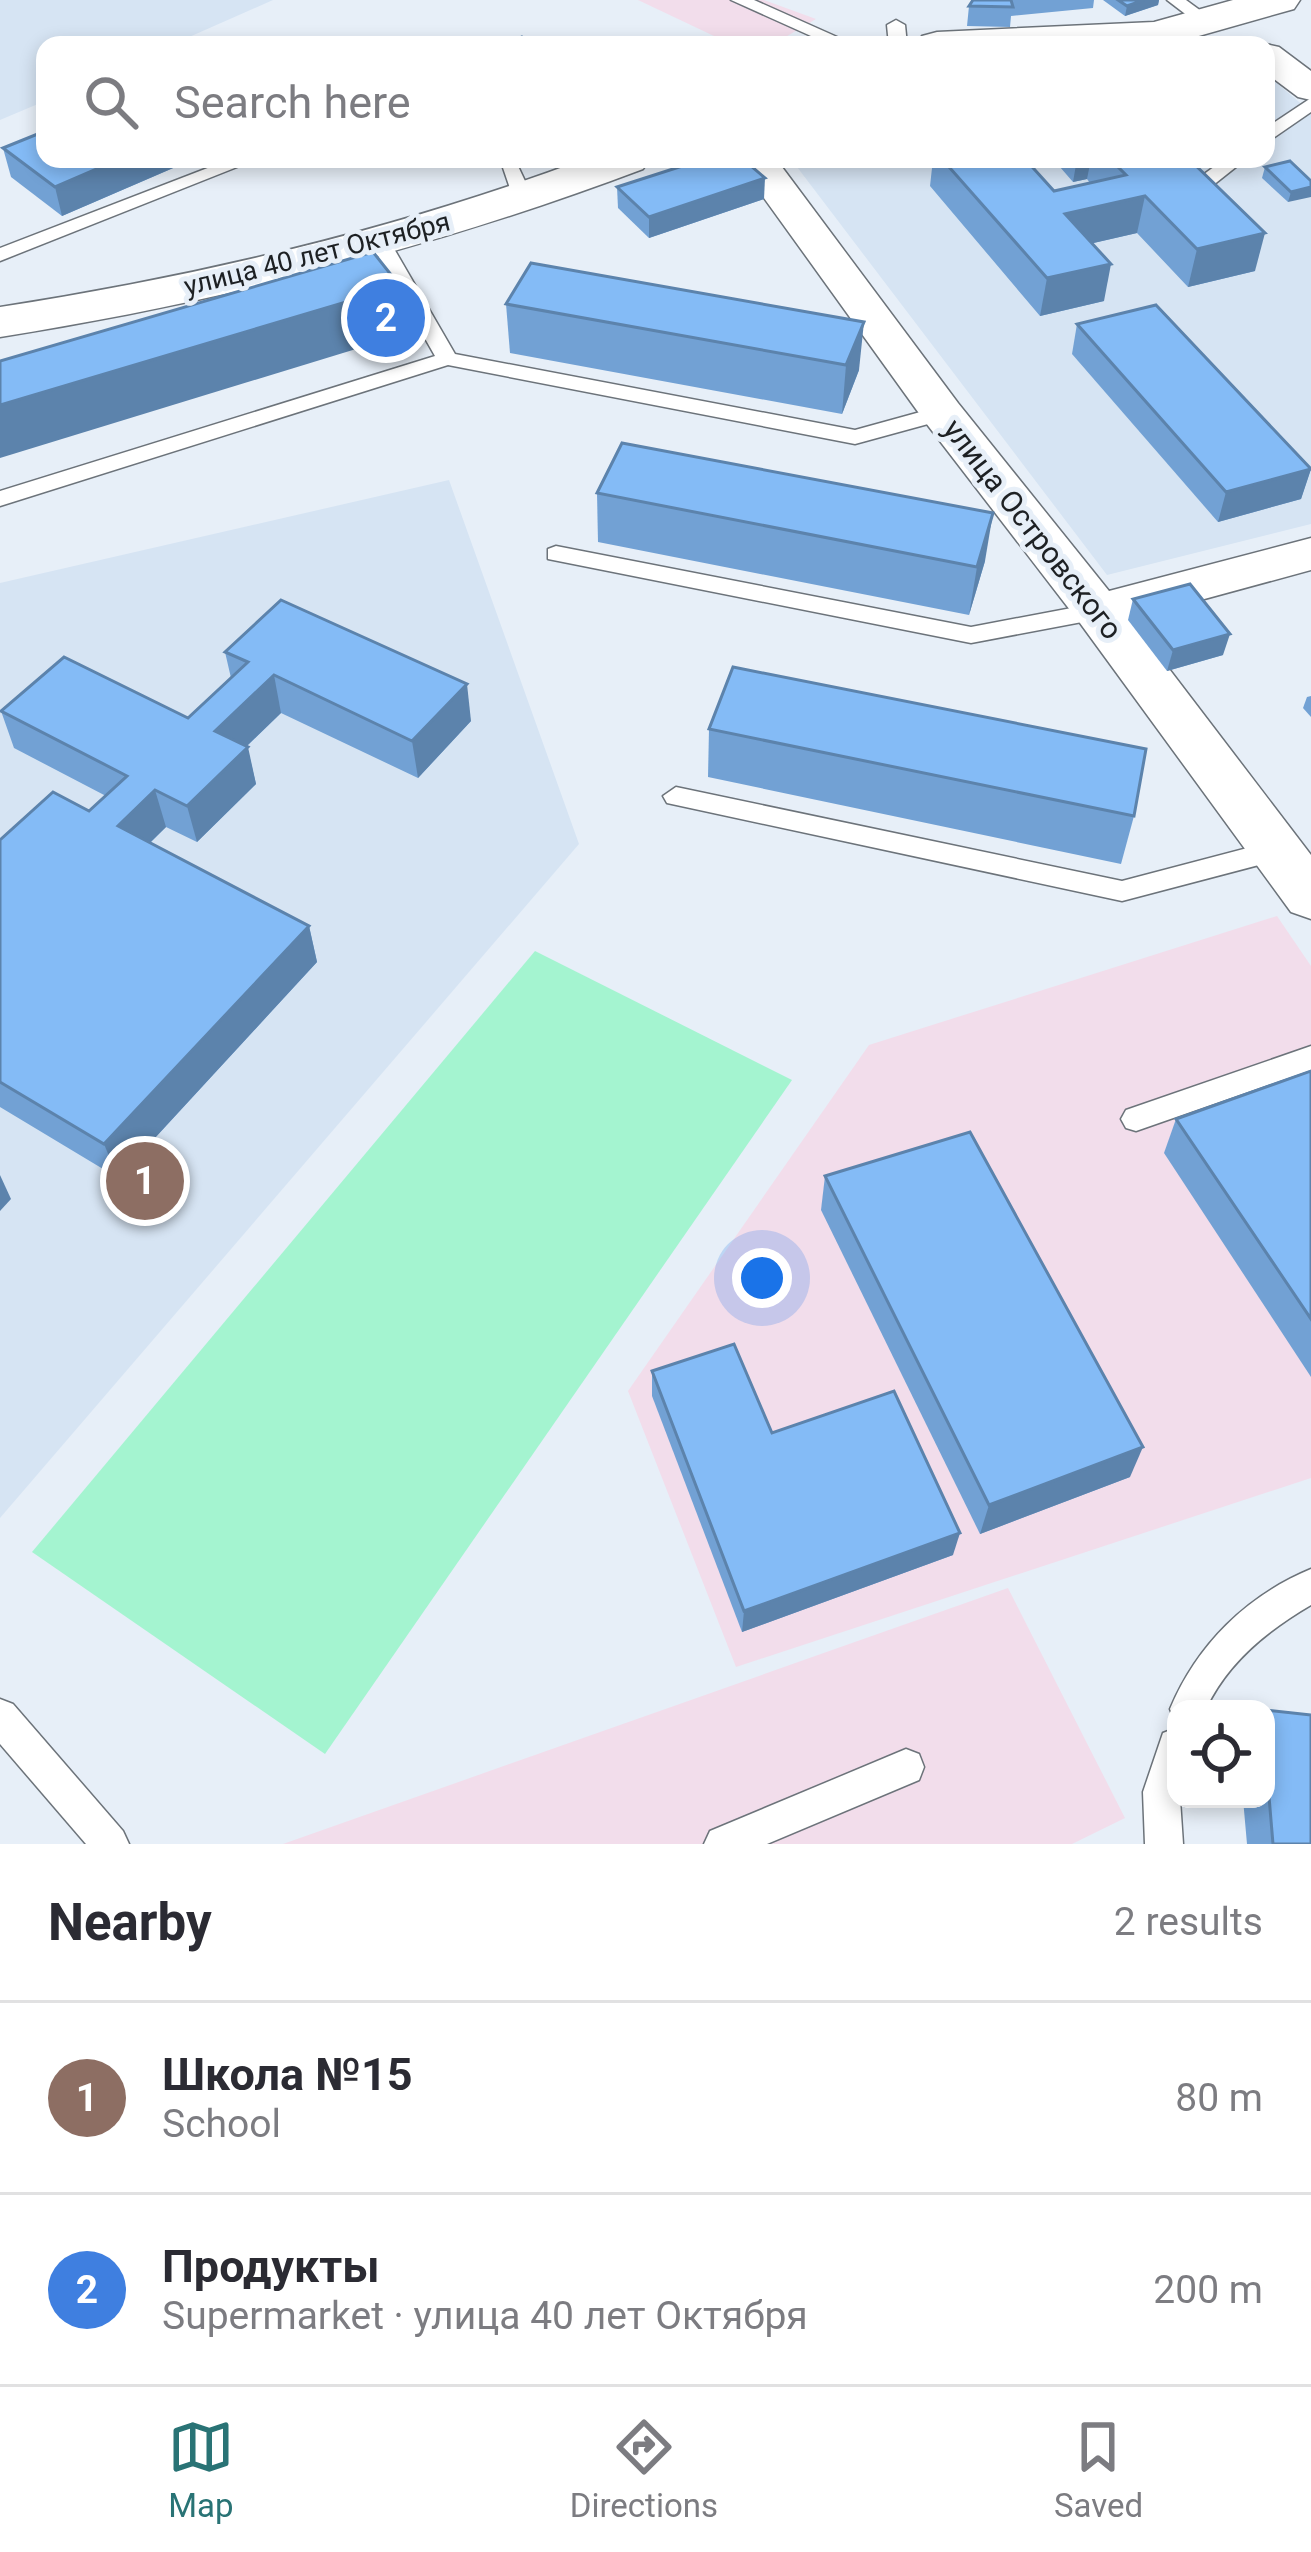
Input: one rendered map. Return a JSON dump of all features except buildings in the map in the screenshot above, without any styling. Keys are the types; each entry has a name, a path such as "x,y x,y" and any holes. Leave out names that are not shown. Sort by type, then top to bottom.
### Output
{"main road":[{"path":"1147,36 1200,14 1279,0"},
{"name":"улица 40 лет Октября","path":"0,322 63,313 379,240 516,181 582,168"}],"street":[{"path":"1200,14 1238,36"},
{"path":"1275,62 1311,89"},
{"name":"улица Островского","path":"763,168 1311,897"},
{"path":"1098,610 1311,554"}],"lane":[{"path":"739,0 825,36"},
{"path":"1275,130 1311,104"},
{"path":"0,255 225,168"},
{"path":"1200,186 1225,168"},
{"path":"379,240 447,359"},
{"path":"0,499 447,359 855,437 942,412"},
{"path":"556,554 970,635 1098,610"},
{"path":"676,796 1122,891 1278,850"},
{"path":"1136,1119 1311,1058"},
{"path":"1191,1700 1199,1677 1275,1606 1311,1586"},
{"path":"0,1718 110,1844"},
{"path":"723,1844 906,1767"},
{"path":"1164,1844 1161,1792 1167,1774"}],"shaded area":[{"path":"0,0 273,0 191,36 36,36 36,105 0,120"},
{"path":"638,0 764,0 816,19 787,36 714,36"},
{"path":"1275,82 1311,112 1311,524 1107,575 798,168 1275,168"},
{"path":"449,480 579,844 0,1518 0,583"},
{"path":"1277,916 1311,966 1311,1478 736,1667 628,1391 869,1045"},
{"path":"1008,1588 1125,1818 1072,1844 283,1844"}],"green space":[{"path":"535,951 792,1080 325,1754 32,1552"}],"place":[{"name":"Продукты","path":"386,318"},
{"name":"Школа №15","path":"145,1181"}]}
